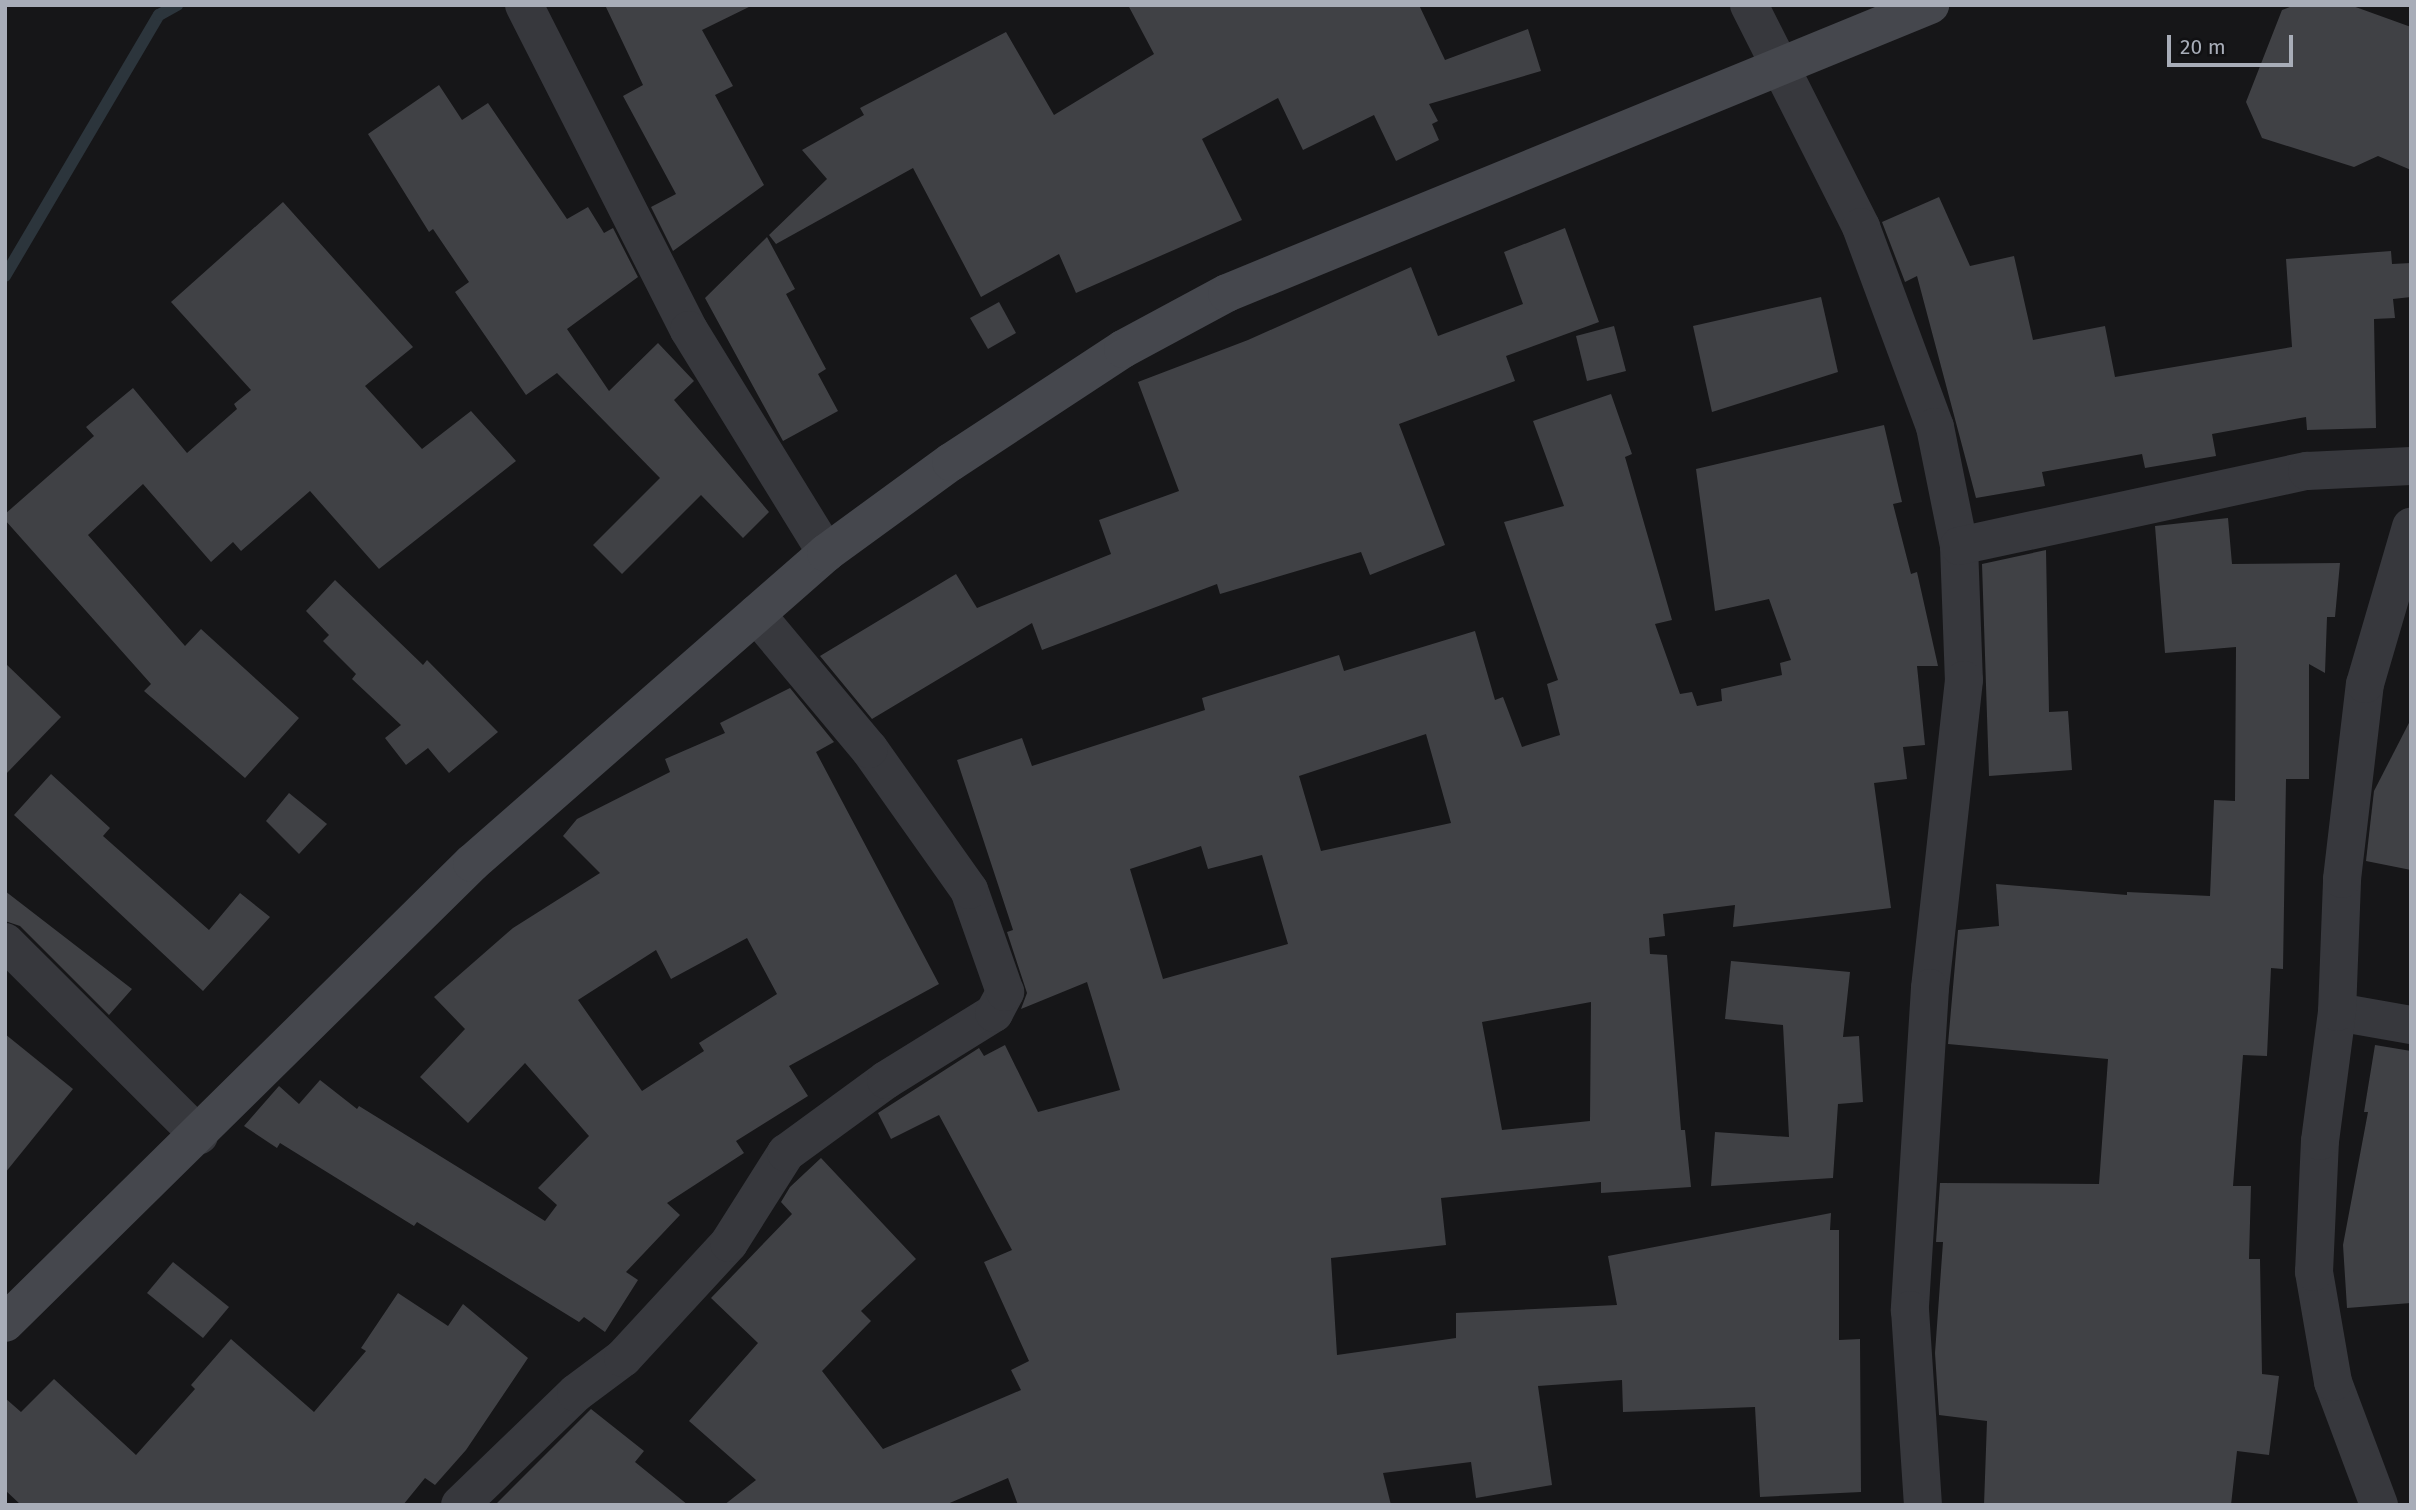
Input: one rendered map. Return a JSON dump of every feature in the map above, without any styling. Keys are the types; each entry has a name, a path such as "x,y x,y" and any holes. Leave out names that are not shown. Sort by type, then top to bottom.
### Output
{"main road":[{"path":"5,1323 199,1135 472,863 826,553 951,462 1123,349 1227,293 1930,5"}],"street":[{"path":"524,5 689,330 826,553"},
{"path":"1749,5 1782,65 1861,227 1935,427 1959,546 1964,680 1930,988 1910,1310 1923,1505"},
{"path":"1959,546 2306,471 2411,466"},
{"path":"2379,1505 2333,1382 2314,1272 2320,1141 2337,1012 2342,879 2365,684 2411,527"},
{"path":"460,1505 576,1393 623,1359 729,1243 786,1153 886,1080 994,1013 1005,992 969,890 869,749 756,614"},
{"path":"5,942 199,1135"},
{"path":"2337,1012 2411,1025"}],"building":[{"path":"605,5 753,5 702,30 733,86 715,95 764,185 673,251 651,207 676,194 623,96 643,85"},
{"path":"1128,5 1419,5 1445,60 1528,29 1541,71 1429,104 1438,121 1432,124 1439,140 1396,161 1374,115 1303,150 1278,98 1202,139 1242,220 1076,293 1059,254 981,297 913,168 776,244 769,235 827,179 802,150 864,115 860,108 1006,32 1054,115 1154,54"},
{"path":"2295,5 2350,5 2411,27 2411,170 2378,156 2354,167 2262,138 2246,102 2282,10"},
{"path":"439,85 462,120 488,103 567,219 588,207 604,233 613,228 638,277 567,329 609,391 658,343 694,381 674,400 769,512 743,538 701,495 622,574 593,545 660,478 557,373 526,395 455,292 469,282 433,229 429,232 368,134"},
{"path":"1939,197 1970,266 2014,256 2033,340 2105,326 2115,377 2292,347 2286,259 2391,251 2392,264 2411,263 2411,297 2393,299 2395,318 2374,319 2376,428 2307,430 2306,417 2212,434 2216,456 2145,468 2142,454 2042,472 2045,486 1976,498 1917,276 1905,282 1882,222"},
{"path":"283,202 413,347 365,386 422,449 471,411 516,461 379,569 310,491 241,551 233,542 211,562 143,484 88,535 185,646 201,629 299,718 245,778 144,691 151,684 5,520 5,514 94,436 86,427 133,388 187,453 237,409 234,404 251,390 171,302"},
{"path":"1565,228 1599,322 1506,356 1515,381 1399,424 1445,545 1370,575 1361,552 1220,594 1217,584 1042,650 1032,623 872,719 820,656 956,574 977,608 1111,554 1099,520 1179,491 1138,382 1248,340 1411,267 1438,336 1523,304 1504,252"},
{"path":"767,237 795,289 786,294 826,369 818,374 838,411 783,441 705,298"},
{"path":"1821,297 1838,372 1712,412 1693,326"},
{"path":"999,302 1016,333 988,349 970,318"},
{"path":"1614,326 1626,371 1587,381 1576,336"},
{"path":"1611,394 1632,454 1625,457 1672,620 1655,624 1680,694 1692,692 1697,706 1722,701 1721,689 1782,675 1780,663 1791,660 1769,599 1715,611 1696,469 1884,425 1902,502 1893,504 1911,574 1917,572 1938,666 1917,666 1925,745 1903,747 1907,779 1874,783 1891,908 1733,927 1735,905 1663,914 1665,936 1649,938 1650,954 1667,955 1681,1130 1685,1130 1691,1187 1601,1193 1601,1182 1441,1198 1446,1245 1331,1258 1337,1355 1456,1338 1456,1313 1617,1305 1608,1256 1831,1213 1830,1230 1839,1230 1839,1340 1860,1339 1861,1492 1760,1497 1755,1407 1623,1412 1622,1380 1538,1386 1552,1485 1476,1498 1471,1462 1383,1473 1391,1505 1018,1505 1008,1478 945,1505 724,1505 756,1480 689,1421 758,1343 711,1298 792,1214 781,1202 790,1187 821,1158 916,1259 861,1311 871,1321 822,1371 883,1449 1021,1390 1011,1370 1029,1361 984,1262 1012,1250 939,1115 891,1139 878,1113 979,1048 984,1056 1005,1045 1038,1112 1120,1090 1087,982 1021,1009 1027,993 1007,932 1013,930 957,760 1022,738 1032,766 1205,710 1202,698 1339,655 1344,671 1475,631 1495,700 1503,697 1522,747 1560,735 1547,684 1558,680 1504,522 1564,506 1533,421","holes":["1426,734 1451,823 1321,851 1299,776","1201,846 1208,869 1262,855 1288,944 1163,979 1130,869","1591,1002 1590,1121 1502,1130 1482,1022"]},
{"path":"2228,518 2232,564 2340,563 2335,617 2327,617 2325,673 2309,664 2309,779 2286,779 2283,969 2271,968 2267,1056 2243,1055 2233,1186 2251,1186 2249,1259 2260,1259 2262,1374 2279,1376 2269,1455 2237,1451 2231,1505 1984,1505 1987,1421 1939,1415 1935,1353 1943,1242 1936,1242 1940,1183 2099,1184 2108,1059 1948,1044 1958,930 1999,926 1996,884 2127,895 2127,892 2210,896 2214,800 2235,801 2236,647 2165,653 2155,526"},
{"path":"2046,550 2049,712 2068,711 2072,770 1989,776 1982,564"},
{"path":"335,580 423,665 427,660 498,732 449,773 428,748 406,765 385,738 401,725 352,679 356,674 323,641 329,635 306,611"},
{"path":"5,663 61,717 5,775"},
{"path":"790,688 834,742 816,752 939,984 789,1066 808,1096 736,1141 744,1153 667,1203 680,1215 626,1272 638,1280 605,1332 584,1317 579,1322 417,1222 414,1226 280,1143 277,1148 244,1126 279,1086 299,1104 320,1080 357,1109 359,1106 545,1221 557,1205 538,1188 589,1136 525,1063 468,1123 420,1077 465,1029 434,997 513,928 600,873 563,836 577,819 670,772 665,759 725,733 720,723","holes":["747,938 777,994 699,1043 704,1051 642,1091 578,1000 656,950 671,979"]},
{"path":"2411,719 2411,870 2366,861 2374,791"},
{"path":"51,774 110,828 103,836 209,930 240,893 270,917 203,991 14,815"},
{"path":"289,793 327,824 299,854 266,821"},
{"path":"5,891 132,989 109,1015 20,926 5,921"},
{"path":"1731,961 1850,972 1843,1037 1859,1036 1863,1102 1838,1104 1833,1178 1711,1186 1715,1132 1789,1137 1783,1025 1725,1019"},
{"path":"5,1034 73,1089 5,1173"},
{"path":"2375,1045 2411,1051 2411,1303 2347,1308 2343,1245 2368,1112 2364,1112"},
{"path":"173,1262 229,1307 203,1338 147,1293"},
{"path":"398,1293 448,1326 463,1304 528,1358 466,1450 435,1485 425,1478 403,1505 21,1505 5,1490 5,1398 21,1412 54,1379 136,1455 195,1389 191,1385 231,1339 314,1412 366,1351 361,1348"},
{"path":"591,1409 644,1451 635,1462 688,1505 495,1505"}],"waterway":[{"path":"5,276 159,15 177,5"}]}
